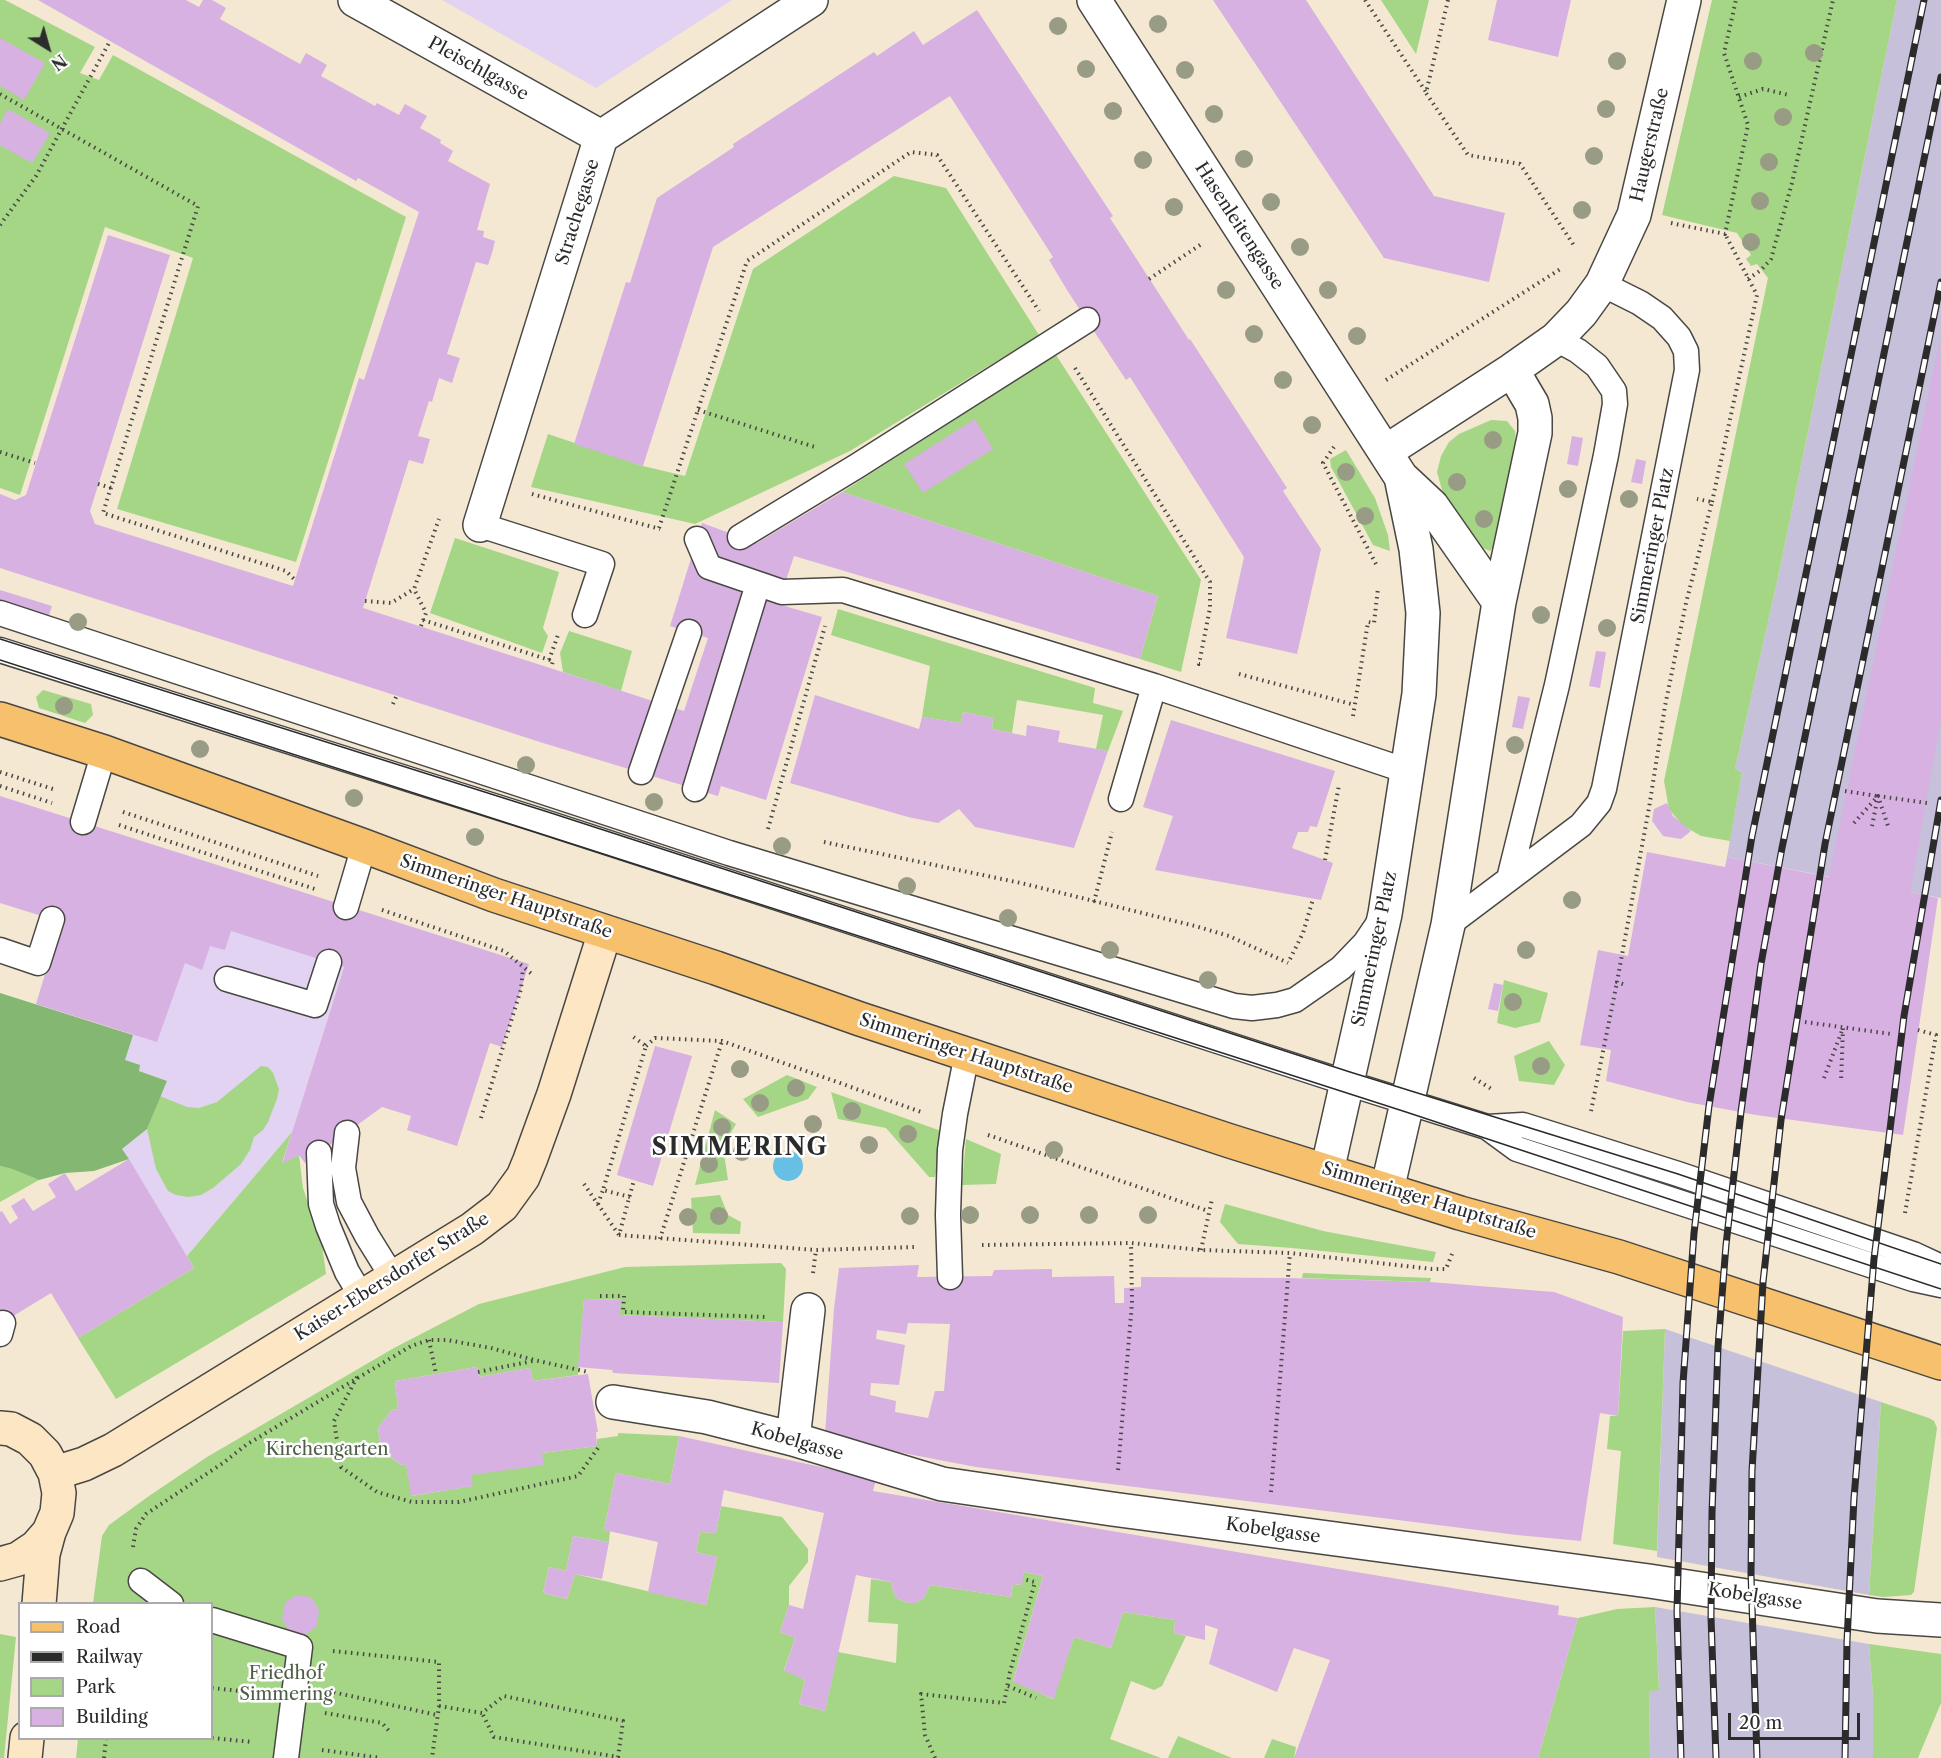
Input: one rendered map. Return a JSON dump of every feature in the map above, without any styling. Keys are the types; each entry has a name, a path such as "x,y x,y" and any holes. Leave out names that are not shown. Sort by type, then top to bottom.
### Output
{"main road":[{"name":"Simmeringer Hauptstraße","path":"0,718 104,752 364,846 494,896 967,1054 1387,1190 1619,1257 1941,1363"},
{"name":"Kaiser-Ebersdorfer Straße","path":"56,1473 84,1464 113,1450 393,1278 488,1218 502,1206 523,1177 554,1094 605,932"},
{"path":"0,1428 11,1429 30,1439 45,1454 56,1473 59,1493 57,1513 43,1554 39,1602"},
{"path":"0,1564 18,1559 36,1547 49,1532"},
{"path":"25,1758 27,1740"}],"street":[{"name":"Pleischlgasse","path":"355,0 601,137"},
{"name":"Strachegasse","path":"480,525 601,137 811,0"},
{"name":"Hasenleitengasse","path":"1094,0 1393,464"},
{"name":"Haugerstraße","path":"1602,284 1634,215 1684,0"},
{"path":"1499,602 1432,506 1393,464 1512,370 1556,339 1581,314 1602,284"},
{"path":"1387,1190 1448,925 1499,602 1534,433 1535,418 1532,404 1512,370"},
{"name":"Simmeringer Platz","path":"1327,1171 1385,914 1419,694 1423,612 1416,549 1393,464"},
{"path":"793,1439 808,1310"},
{"name":"Kobelgasse","path":"614,1402 707,1417 793,1439 942,1484 1649,1581 1877,1616 1941,1620"}],"lane":[{"name":"Simmeringer Platz","path":"1448,925 1581,825 1595,809 1602,796 1687,370 1686,351 1679,337 1662,318 1640,303 1602,284"},
{"path":"740,537 857,466 1087,320"},
{"path":"1509,879 1557,685 1615,404 1614,391 1596,366 1578,351 1556,339"},
{"path":"480,525 602,564 585,615"},
{"path":"697,539 709,567 782,592 839,590 1154,686 1407,771"},
{"path":"695,789 758,584"},
{"path":"0,613 774,867 1219,1003 1252,1008 1295,1000 1341,968 1365,943 1385,914"},
{"path":"641,771 689,632"},
{"path":"0,650 504,809 1347,1083 1487,1126 1523,1125 1678,1174 1913,1254 1941,1267"},
{"path":"1121,799 1154,686"},
{"path":"84,818 104,752"},
{"path":"347,903 364,846"},
{"path":"0,950 38,963 52,919"},
{"path":"227,979 315,1005 329,962"},
{"path":"950,1277 948,1185 954,1124 967,1054"},
{"path":"1487,1126 1517,1149 1913,1279 1941,1285"},
{"path":"347,1133 343,1168 349,1202 393,1278"},
{"path":"319,1153 321,1204 347,1272 362,1297"},
{"path":"141,1581 168,1602"},
{"path":"213,1620 300,1647 286,1752"}],"path":[{"path":"1365,0 1468,155 1520,164 1581,255"},
{"path":"1426,93 1448,0"},
{"path":"1748,279 1771,259 1794,172 1833,0"},
{"path":"0,225 36,176 110,41"},
{"path":"1739,97 1763,89 1789,95"},
{"path":"0,94 198,206 103,513 286,571 295,580"},
{"path":"1149,279 1236,221"},
{"path":"1589,1122 1649,808 1665,706 1686,603 1712,502 1757,295 1725,234"},
{"path":"698,410 835,453 857,466"},
{"path":"0,452 35,463"},
{"path":"98,484 111,488"},
{"path":"493,484 668,531"},
{"path":"1689,498 1712,502"},
{"path":"365,601 391,603 414,589 438,523"},
{"path":"414,589 426,614 421,626"},
{"path":"757,826 768,830 839,590"},
{"path":"423,620 553,661 551,668"},
{"path":"549,660 554,645"},
{"path":"393,704 397,695"},
{"path":"0,786 84,818 347,903 480,942 504,951 533,975"},
{"path":"1845,791 1927,804"},
{"path":"1854,823 1878,796"},
{"path":"1872,826 1878,796"},
{"path":"1878,796 1889,829"},
{"path":"1094,902 1121,799"},
{"path":"814,840 1021,883 1229,936 1288,963"},
{"path":"1277,1005 1274,988 1302,933 1313,899"},
{"path":"480,942 482,935"},
{"path":"481,1118 521,989 523,968"},
{"path":"1617,982 1623,984"},
{"path":"1804,1022 1891,1035"},
{"path":"1824,1078 1843,1028"},
{"path":"1841,1082 1843,1028"},
{"path":"1904,1216 1938,1035 1918,1030"},
{"path":"632,1036 646,1046"},
{"path":"598,1204 646,1046 655,1038 722,1041 1208,1211"},
{"path":"660,1239 722,1041"},
{"path":"1474,1078 1501,1094"},
{"path":"619,1235 634,1180"},
{"path":"584,1184 619,1235"},
{"path":"603,1190 630,1197"},
{"path":"1201,1250 1212,1199"},
{"path":"619,1235 816,1250 1131,1243 1201,1250 1290,1253 1432,1269 1446,1269 1452,1254"},
{"path":"1119,1458 1132,1303 1131,1243"},
{"path":"1266,1530 1290,1253"},
{"path":"600,1296 624,1296 623,1312 774,1317"},
{"path":"429,1340 436,1374"},
{"path":"141,1581 133,1550 136,1529 146,1514 246,1445 411,1346 429,1340 447,1340 491,1348 578,1371"},
{"path":"478,1372 534,1360"},
{"path":"357,1377 334,1422 341,1467 377,1491 412,1502 459,1502 578,1476 598,1448"},
{"path":"935,1758 925,1735 921,1694 1004,1703 1035,1582 1023,1579"},
{"path":"300,1647 439,1662 439,1706 432,1758"},
{"path":"1008,1686 1036,1698"},
{"path":"213,1688 437,1715"},
{"path":"293,1696 382,1723 389,1731"},
{"path":"439,1706 482,1713 504,1696 623,1721 618,1757 494,1737 482,1713"},
{"path":"213,1738 286,1752 381,1758"},
{"path":"104,1758 106,1740"}],"shaded area":[{"path":"442,0 732,0 596,88"},
{"path":"1897,0 1941,0 1941,898 1727,857 1742,772 1735,769 1777,582"},
{"path":"66,906 361,912 292,1132 187,1256 122,1149 147,1129 167,1081 138,1071 125,1060 132,1034 36,1004"},
{"path":"1665,1329 1881,1402 1869,1595 1657,1557"},
{"path":"1655,1607 1869,1644 1873,1695 1873,1758 1650,1758 1649,1691 1659,1689"}],"green space":[{"path":"0,0 5,0 95,47 80,73 99,80 113,55 406,217 296,562 117,509 193,258 105,227 20,495 0,488"},
{"path":"1381,0 1429,0 1416,54"},
{"path":"1712,0 1897,0 1777,582 1735,769 1742,772 1730,841 1701,836 1682,825 1669,809 1664,781 1768,278 1757,264 1751,266 1746,259 1751,255 1737,233 1662,215"},
{"path":"894,176 946,188 1039,335 850,451 695,524 531,487 548,434 643,466 685,476 753,269"},
{"path":"1056,355 1201,580 1181,672 1140,659 1158,596 842,492"},
{"path":"1491,420 1507,421 1515,431 1516,444 1494,546 1490,551 1483,548 1442,490 1437,472 1441,456 1449,442 1459,434"},
{"path":"1346,450 1375,498 1388,535 1390,551 1373,545 1331,467 1330,459"},
{"path":"455,538 559,572 543,628 548,636 542,653 430,613"},
{"path":"838,609 1095,688 1093,703 1123,711 1108,751 1096,749 1103,715 1017,700 1012,733 992,729 993,718 963,712 961,723 922,717 930,666 831,635"},
{"path":"569,631 632,651 621,691 563,672 560,653"},
{"path":"43,690 91,704 93,715 85,723 39,708 36,697"},
{"path":"1504,980 1548,993 1540,1022 1515,1028 1497,1023"},
{"path":"0,993 133,1035 125,1060 140,1065 139,1071 167,1081 147,1129 122,1149 129,1159 94,1171 65,1173 39,1180 0,1166"},
{"path":"1549,1041 1565,1065 1554,1085 1519,1081 1514,1056"},
{"path":"261,1066 268,1067 273,1073 279,1089 277,1099 268,1122 263,1130 254,1137 250,1150 241,1164 213,1188 201,1195 188,1197 168,1191 156,1169 147,1129 160,1096 187,1107 199,1108 217,1102"},
{"path":"787,1075 817,1087 808,1099 758,1117 743,1099"},
{"path":"831,1092 944,1132 935,1177 929,1177 886,1128 838,1119"},
{"path":"715,1110 736,1124 723,1147 728,1180 695,1185"},
{"path":"292,1132 282,1163 299,1155 303,1188 322,1245 326,1274 116,1399 78,1338 194,1268 187,1256"},
{"path":"966,1139 1001,1154 996,1184 962,1185"},
{"path":"0,1166 12,1169 39,1180 0,1202"},
{"path":"720,1195 728,1215 741,1222 740,1234 693,1233 691,1198"},
{"path":"1225,1204 1323,1231 1436,1252 1433,1262 1238,1244 1220,1222"},
{"path":"781,1263 786,1269 783,1322 620,1315 620,1299 584,1300 578,1375 533,1381 530,1368 479,1377 477,1367 395,1381 398,1409 392,1410 378,1428 381,1450 401,1465 406,1464 412,1496 472,1486 471,1475 542,1453 597,1446 597,1439 618,1436 618,1433 679,1436 670,1484 616,1473 604,1530 610,1531 609,1542 573,1536 566,1571 549,1567 543,1593 567,1599 575,1574 706,1605 717,1557 696,1552 700,1532 716,1533 721,1506 782,1517 808,1549 808,1562 789,1586 789,1605 780,1632 795,1638 784,1670 805,1680 799,1704 825,1711 838,1652 896,1663 898,1624 868,1622 871,1579 891,1582 898,1599 915,1603 924,1598 930,1585 1011,1597 1013,1584 1021,1585 1024,1572 1043,1576 1013,1681 1053,1699 1074,1637 1111,1648 1123,1612 1175,1620 1174,1633 1186,1636 1162,1686 1154,1690 1131,1681 1110,1739 1161,1758 76,1758 78,1740 213,1740 213,1602 93,1602 102,1536 109,1525 207,1457 394,1348 479,1304 625,1267"},
{"path":"1303,1273 1431,1278 1430,1282 1302,1278"},
{"path":"1665,1329 1657,1551 1613,1544 1621,1451 1607,1449 1610,1416 1618,1416 1623,1331"},
{"path":"1881,1402 1929,1418 1934,1421 1937,1428 1914,1592 1911,1595 1883,1597 1869,1595"},
{"path":"1655,1607 1659,1690 1649,1691 1650,1758 1538,1758 1578,1618 1617,1609"},
{"path":"0,1634 16,1637 4,1758 0,1758"},
{"path":"1869,1644 1941,1654 1941,1703 1918,1758 1873,1758 1873,1695"},
{"path":"1178,1736 1232,1758 1168,1758"},
{"path":"1272,1739 1296,1747 1294,1758 1264,1758"}],"water":[{"path":"788,1151 799,1155 803,1166 799,1177 788,1181 777,1177 773,1166 777,1155"}],"building":[{"path":"38,0 186,0 199,7 203,0 212,0 226,8 220,19 300,64 306,53 327,65 321,76 375,106 377,103 399,115 405,104 427,116 420,128 441,140 440,143 453,151 448,161 490,184 477,230 484,231 483,237 495,241 492,253 488,265 476,262 447,354 460,358 452,383 439,378 432,402 429,401 418,436 430,439 423,464 409,460 363,608 684,711 708,638 670,626 702,523 757,543 842,492 1158,596 1140,659 794,556 778,604 822,617 766,800 721,786 718,796 543,743 0,568 0,494 15,500 26,495 108,235 170,255 90,511 95,524 293,586 359,378 364,380 419,212 358,178 356,181"},
{"path":"1213,0 1306,0 1434,196 1505,213 1489,282 1384,258"},
{"path":"1497,0 1571,0 1558,57 1488,40"},
{"path":"977,10 1113,216 1110,218 1287,488 1283,491 1321,549 1297,654 1226,638 1244,557 1130,377 1126,380 1067,290 1049,260 1053,257 950,96 713,247 643,466 574,444 626,282 630,283 657,198 734,147 733,144 874,52 877,56 914,31 923,45"},
{"path":"0,38 45,63 24,100 0,86"},
{"path":"8,109 50,133 32,163 0,145 0,124"},
{"path":"1940,339 1941,718 1910,892 1938,898 1903,1135 1756,1115 1687,1102 1606,1081 1611,1050 1580,1045 1598,950 1628,956 1647,852 1725,867 1727,857 1829,877"},
{"path":"975,419 993,449 923,493 904,464"},
{"path":"1572,436 1583,438 1578,466 1567,464"},
{"path":"1636,459 1646,461 1642,484 1631,482"},
{"path":"0,590 52,606 48,618 0,603"},
{"path":"1596,651 1606,652 1600,688 1589,686"},
{"path":"815,695 919,729 922,717 961,723 963,712 993,718 992,729 1026,736 1027,725 1060,731 1058,742 1108,751 1074,848 975,827 959,809 938,823 908,817 790,783"},
{"path":"1518,696 1530,698 1523,729 1512,727"},
{"path":"1171,720 1335,771 1317,827 1310,826 1308,832 1298,832 1292,848 1333,863 1321,900 1155,870 1173,816 1143,807"},
{"path":"0,796 529,964 502,1047 490,1043 457,1146 407,1130 411,1116 382,1107 305,1163 299,1155 282,1164 344,967 231,931 225,950 210,946 202,970 185,963 157,1042 36,1004 61,922 0,903"},
{"path":"1667,803 1673,816 1691,831 1681,839 1663,836 1652,821 1654,809"},
{"path":"1494,983 1503,985 1498,1011 1488,1009"},
{"path":"655,1046 692,1056 653,1186 617,1175"},
{"path":"129,1159 194,1268 78,1338 51,1293 0,1324 0,1212 2,1211 10,1224 18,1218 11,1206 24,1198 33,1211 56,1197 48,1184 65,1173 76,1191"},
{"path":"919,1265 917,1277 992,1276 994,1270 1052,1269 1052,1277 1114,1276 1115,1303 1124,1303 1124,1288 1141,1287 1141,1277 1430,1282 1554,1292 1623,1317 1618,1416 1600,1413 1581,1541 1517,1535 976,1467 887,1450 825,1434 839,1268","holes":["908,1323 950,1324 944,1391 935,1391 928,1418 895,1412 896,1401 870,1395 871,1383 899,1385 905,1345 876,1339 877,1330 906,1334"]},
{"path":"621,1299 620,1315 783,1322 779,1383 613,1373 612,1370 578,1367 584,1300"},
{"path":"477,1367 479,1377 530,1368 533,1381 588,1374 598,1432 596,1432 597,1446 542,1453 544,1465 471,1475 473,1486 411,1496 406,1464 401,1465 381,1449 378,1428 392,1410 398,1409 395,1381"},
{"path":"679,1436 876,1479 873,1491 1559,1606 1558,1615 1578,1618 1538,1758 1294,1758 1330,1660 1294,1648 1277,1692 1209,1664 1218,1629 1205,1625 1205,1640 1174,1633 1175,1620 1123,1612 1111,1648 1074,1637 1054,1699 1013,1682 1043,1576 1024,1572 1022,1585 1013,1584 1011,1597 930,1585 924,1598 915,1603 898,1599 891,1582 856,1575 825,1711 799,1704 805,1680 784,1671 795,1638 780,1632 789,1605 803,1609 824,1513 724,1490 716,1533 700,1532 696,1552 717,1557 706,1605 648,1592 658,1542 604,1530 616,1473 670,1484"},
{"path":"573,1536 609,1542 602,1579 575,1574 567,1599 543,1593 549,1567 566,1571"},
{"path":"296,1595 311,1597 319,1610 317,1626 305,1635 289,1631 282,1619 285,1603"}],"tram line":[{"path":"0,639 548,812 1350,1072 1678,1174 1941,1264"},
{"path":"0,660 1406,1112 1941,1289"}],"railway":[{"path":"1681,1758 1677,1611 1683,1383 1694,1233 1709,1106 1752,836 1924,0"},
{"path":"1716,1758 1711,1617 1718,1347 1726,1245 1741,1112 1761,964 1782,848 1941,77"},
{"path":"1757,1758 1751,1574 1752,1471 1763,1282 1781,1120 1825,844 1941,282"},
{"path":"1845,1758 1847,1641 1854,1498 1874,1259 1904,1016 1941,800"}],"district":[{"name":"SIMMERING","path":"740,1148"}],"park label":[{"name":"Kirchengarten","path":"327,1450"},
{"name":"Friedhof Simmering","path":"286,1684"}]}
